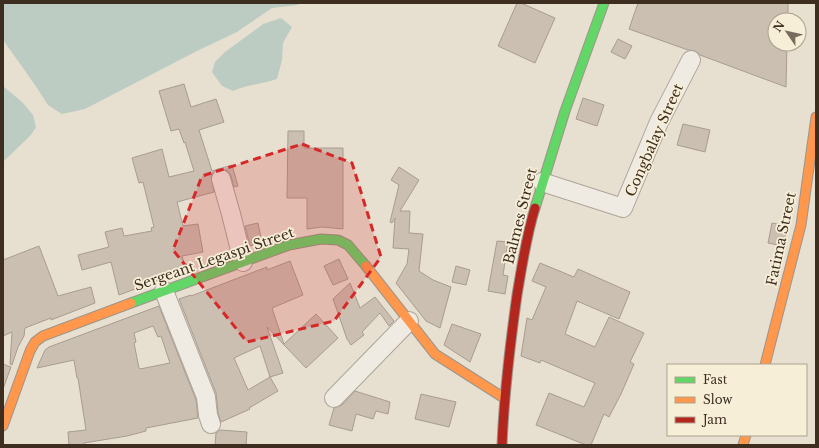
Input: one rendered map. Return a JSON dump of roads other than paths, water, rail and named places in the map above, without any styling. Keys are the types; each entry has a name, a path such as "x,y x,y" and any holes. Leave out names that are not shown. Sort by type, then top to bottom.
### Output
{"street":[{"name":"Balmes Street","path":"502,445 504,398 522,264 533,214 565,111 604,3"},
{"name":"Congbalay Street","path":"542,182 623,208 659,122 691,60"},
{"name":"Fatima Street","path":"765,364 801,225 816,117"},
{"path":"221,179 243,262"},
{"name":"Sergeant Legaspi Street","path":"3,426 30,351 35,342 43,336 289,245 321,239 338,240 348,245 373,274 435,354 504,398"},
{"path":"164,291 206,397 208,415 211,424"},
{"path":"334,398 409,320"}]}
